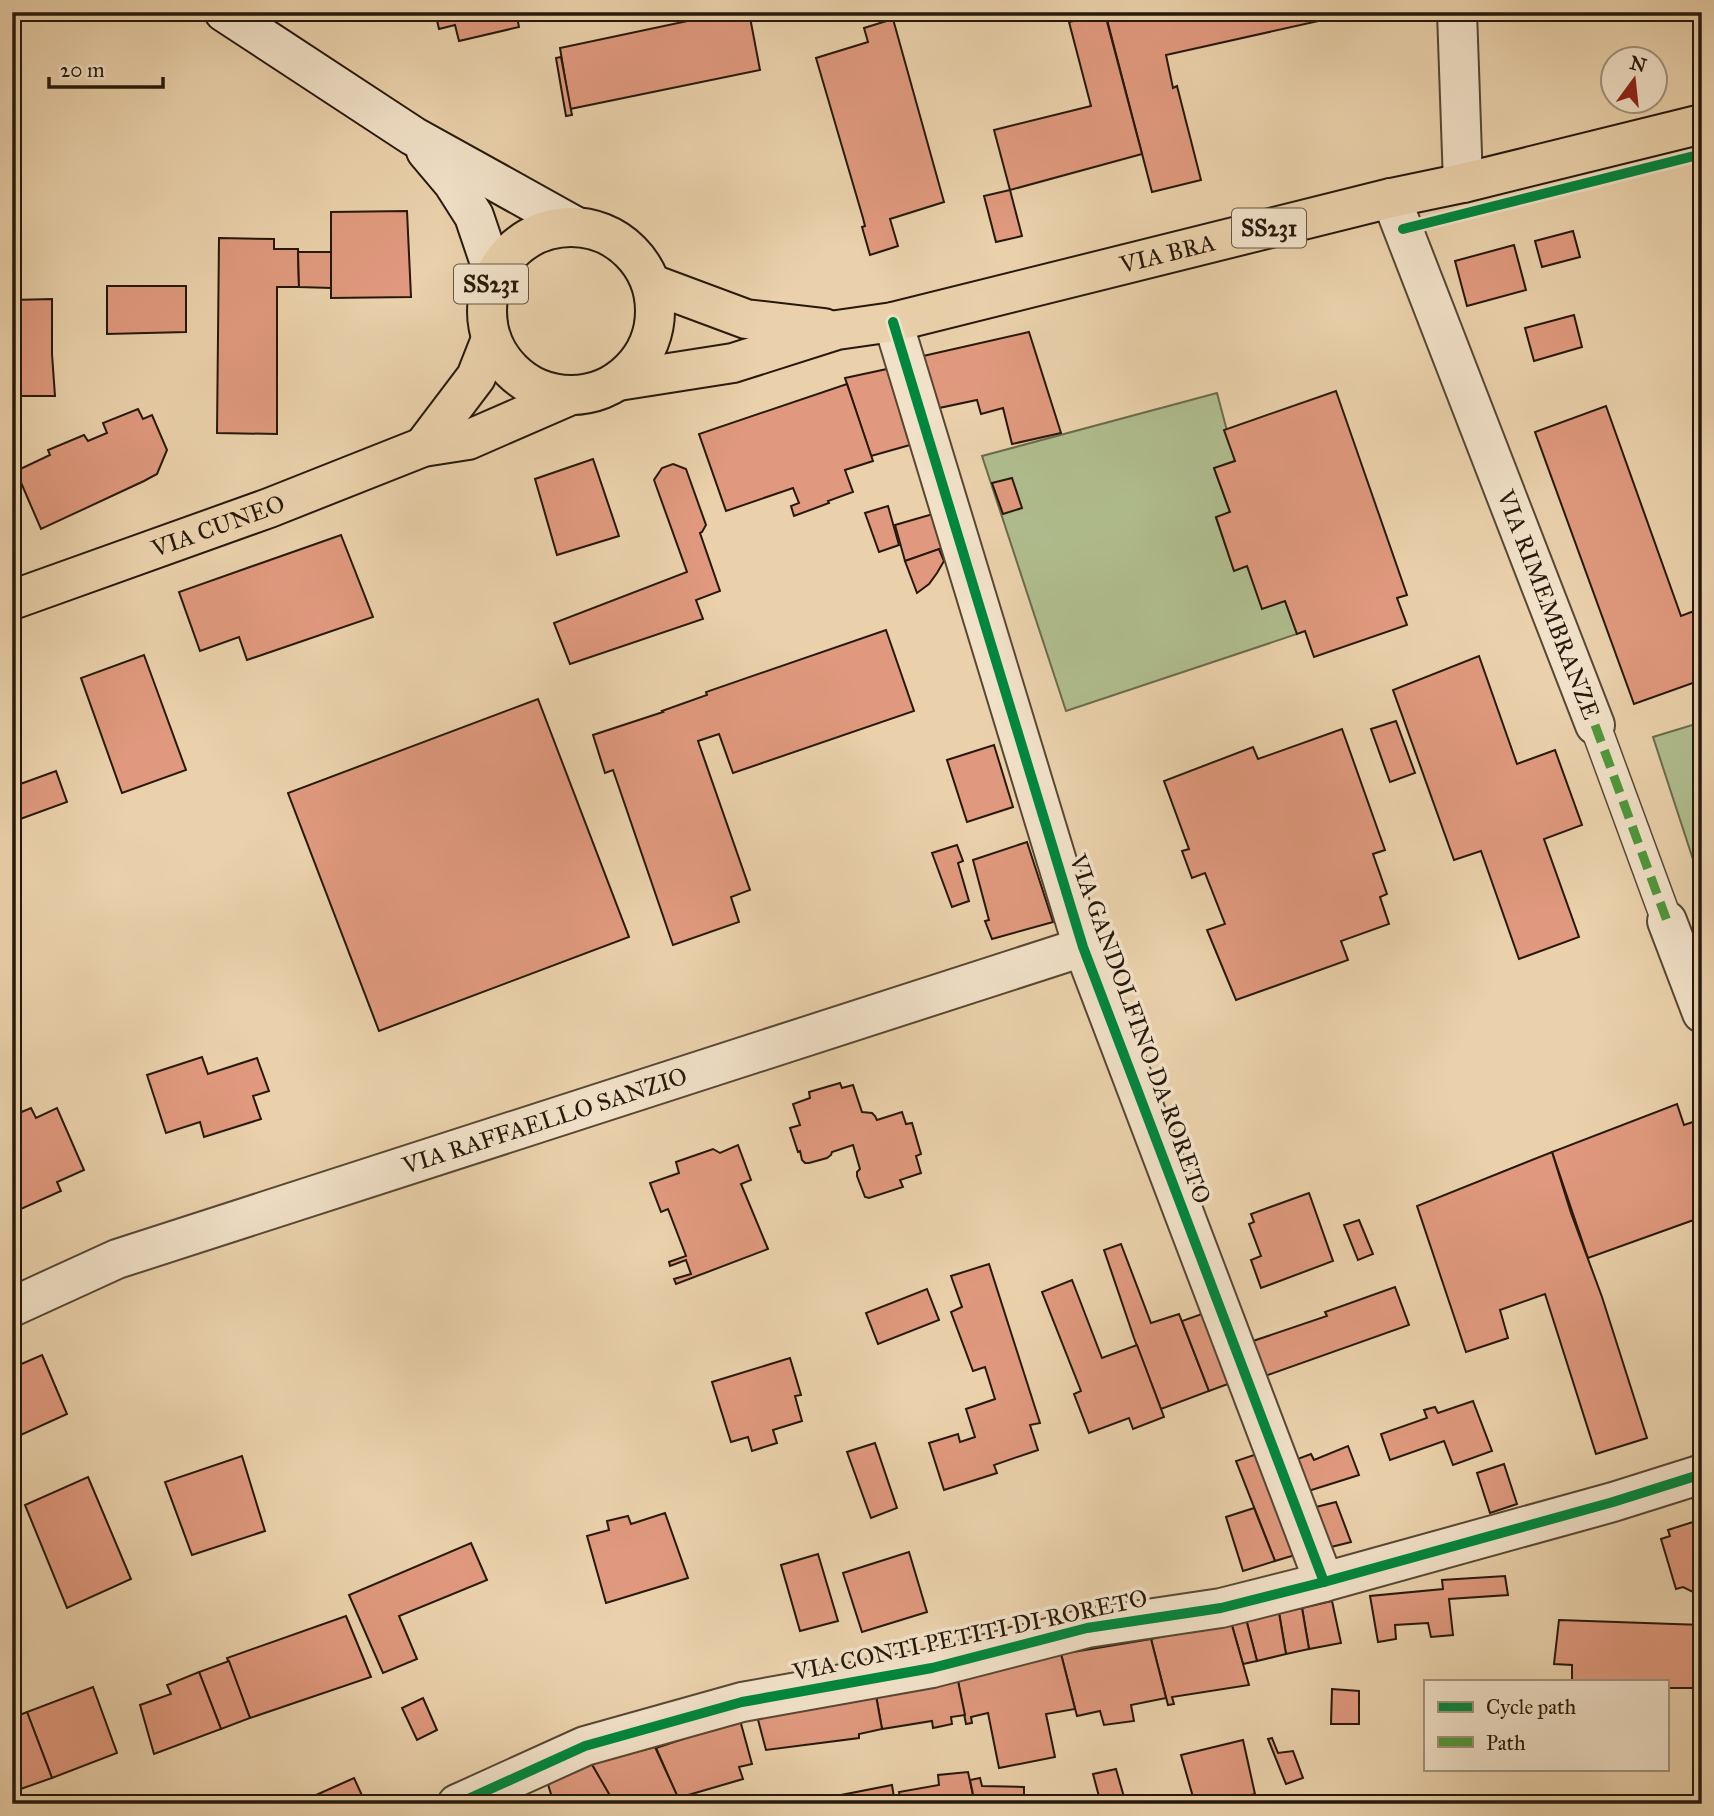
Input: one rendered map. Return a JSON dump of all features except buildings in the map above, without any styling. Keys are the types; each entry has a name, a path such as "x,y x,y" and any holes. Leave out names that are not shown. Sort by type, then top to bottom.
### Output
{"main road":[{"name":"VIA BRA","path":"837,330 892,322 1702,124"},
{"name":"SS231","path":"575,226 600,232 622,243 640,261 652,284 656,311 652,338 639,362 618,381 595,393 569,396 544,392 521,380 503,362 491,339 486,318 487,296 494,275 508,254 527,238 550,229 575,226"},
{"name":"SS231","path":"652,284 746,319 837,330"},
{"name":"SS231","path":"618,381 733,363 837,330"},
{"name":"SS231","path":"423,447 475,377 491,339"},
{"name":"SS231","path":"423,447 468,440 569,396"},
{"name":"VIA CUNEO","path":"12,600 269,508 423,447"}],"street":[{"path":"224,12 413,136 575,226"},
{"path":"1457,12 1462,183"},
{"path":"413,136 453,183 474,216 494,275"},
{"name":"VIA RIMEMBRANZE","path":"1391,198 1595,725 1702,1013"},
{"name":"VIA GANDOLFINO DA RORETO","path":"892,322 1083,947 1324,1582"},
{"name":"VIA RAFFAELLO SANZIO","path":"12,1307 117,1259 1083,947"},
{"name":"VIA CONTI PETITI DI RORETO","path":"457,1804 585,1746 742,1702 932,1668 1087,1628 1221,1608 1613,1502 1702,1474"}],"green space":[{"path":"1217,393 1235,461 1214,468 1230,512 1216,518 1234,570 1247,566 1285,601 1297,634 1066,711 982,456"},
{"path":"1702,722 1702,887 1653,737"}],"marked path":[{"path":"1595,725 1667,921"}],"cycle path":[{"path":"1403,229 1702,154"},
{"path":"893,322 1083,947 1324,1582"},
{"path":"457,1804 585,1746 742,1702 932,1668 1087,1628 1221,1608 1613,1502 1702,1474"}]}
